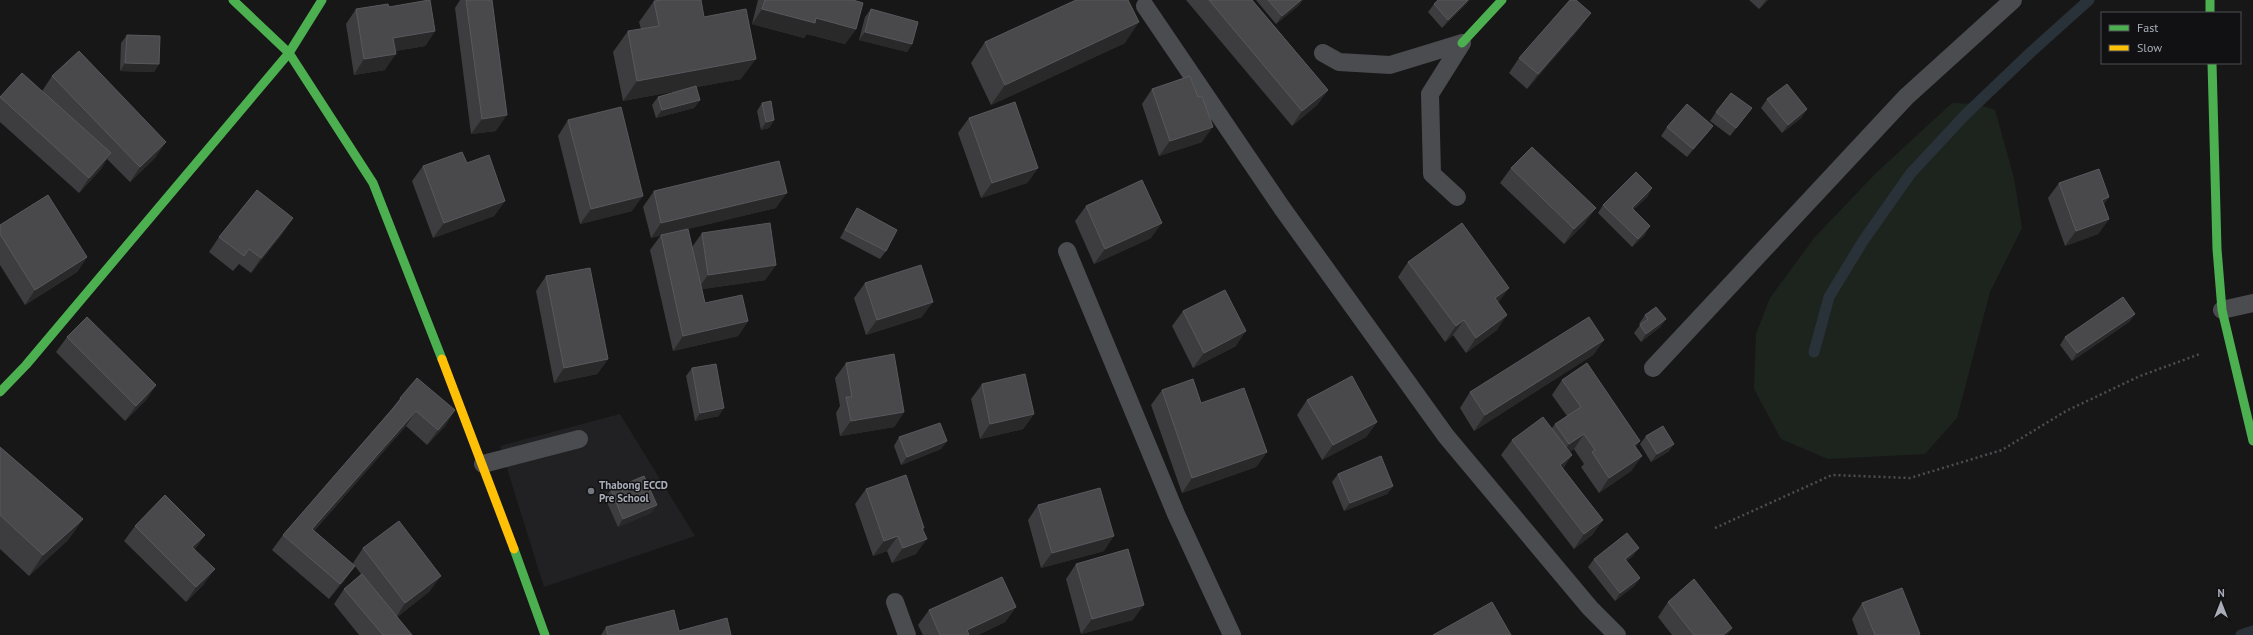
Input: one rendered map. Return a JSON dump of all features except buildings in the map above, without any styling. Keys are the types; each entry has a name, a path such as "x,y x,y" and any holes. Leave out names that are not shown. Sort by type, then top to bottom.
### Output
{"street":[{"path":"233,0 289,53 373,184 484,464 545,635"},
{"path":"0,392 26,365 289,53 322,0"},
{"path":"1462,43 1502,0"},
{"path":"2210,0 2210,12"},
{"path":"2212,64 2217,250 2222,310 2229,345 2253,441"}],"lane":[{"path":"1653,368 1906,97 2013,0"},
{"path":"1145,6 1282,208 1446,436 1590,608 1617,635"},
{"path":"1323,53 1339,62 1390,65 1462,43"},
{"path":"1458,197 1432,174 1430,94 1462,43"},
{"path":"1067,251 1176,514 1232,635"},
{"path":"2222,310 2253,303"},
{"path":"484,464 579,439"},
{"path":"895,602 907,635"}],"path":[{"path":"1715,528 1832,475 1910,478 2002,450 2066,411 2140,376 2229,345"}],"shaded area":[{"path":"1952,103 1977,104 1995,110 2014,178 2022,228 1990,292 1957,418 1925,454 1828,459 1781,439 1754,389 1756,334 1770,298 1814,238 1875,174"},
{"name":"Thabong ECCD Pre School","path":"620,414 695,536 544,587 500,446"}],"waterway":[{"path":"1814,352 1829,297 1863,241 1911,173 1966,114 2030,53 2089,0"},
{"path":"2241,635 2253,631"}],"traffic: fast":[{"path":"233,0 289,53 373,183 442,359"},
{"path":"0,392 26,365 289,53 322,0"},
{"path":"1462,43 1502,0"},
{"path":"2210,0 2210,12"},
{"path":"2212,64 2217,249 2222,310 2253,441"},
{"path":"514,549 545,635"}],"traffic: slow":[{"path":"442,359 514,549"}],"place":[{"name":"Thabong ECCD Pre School","path":"591,491"}]}
